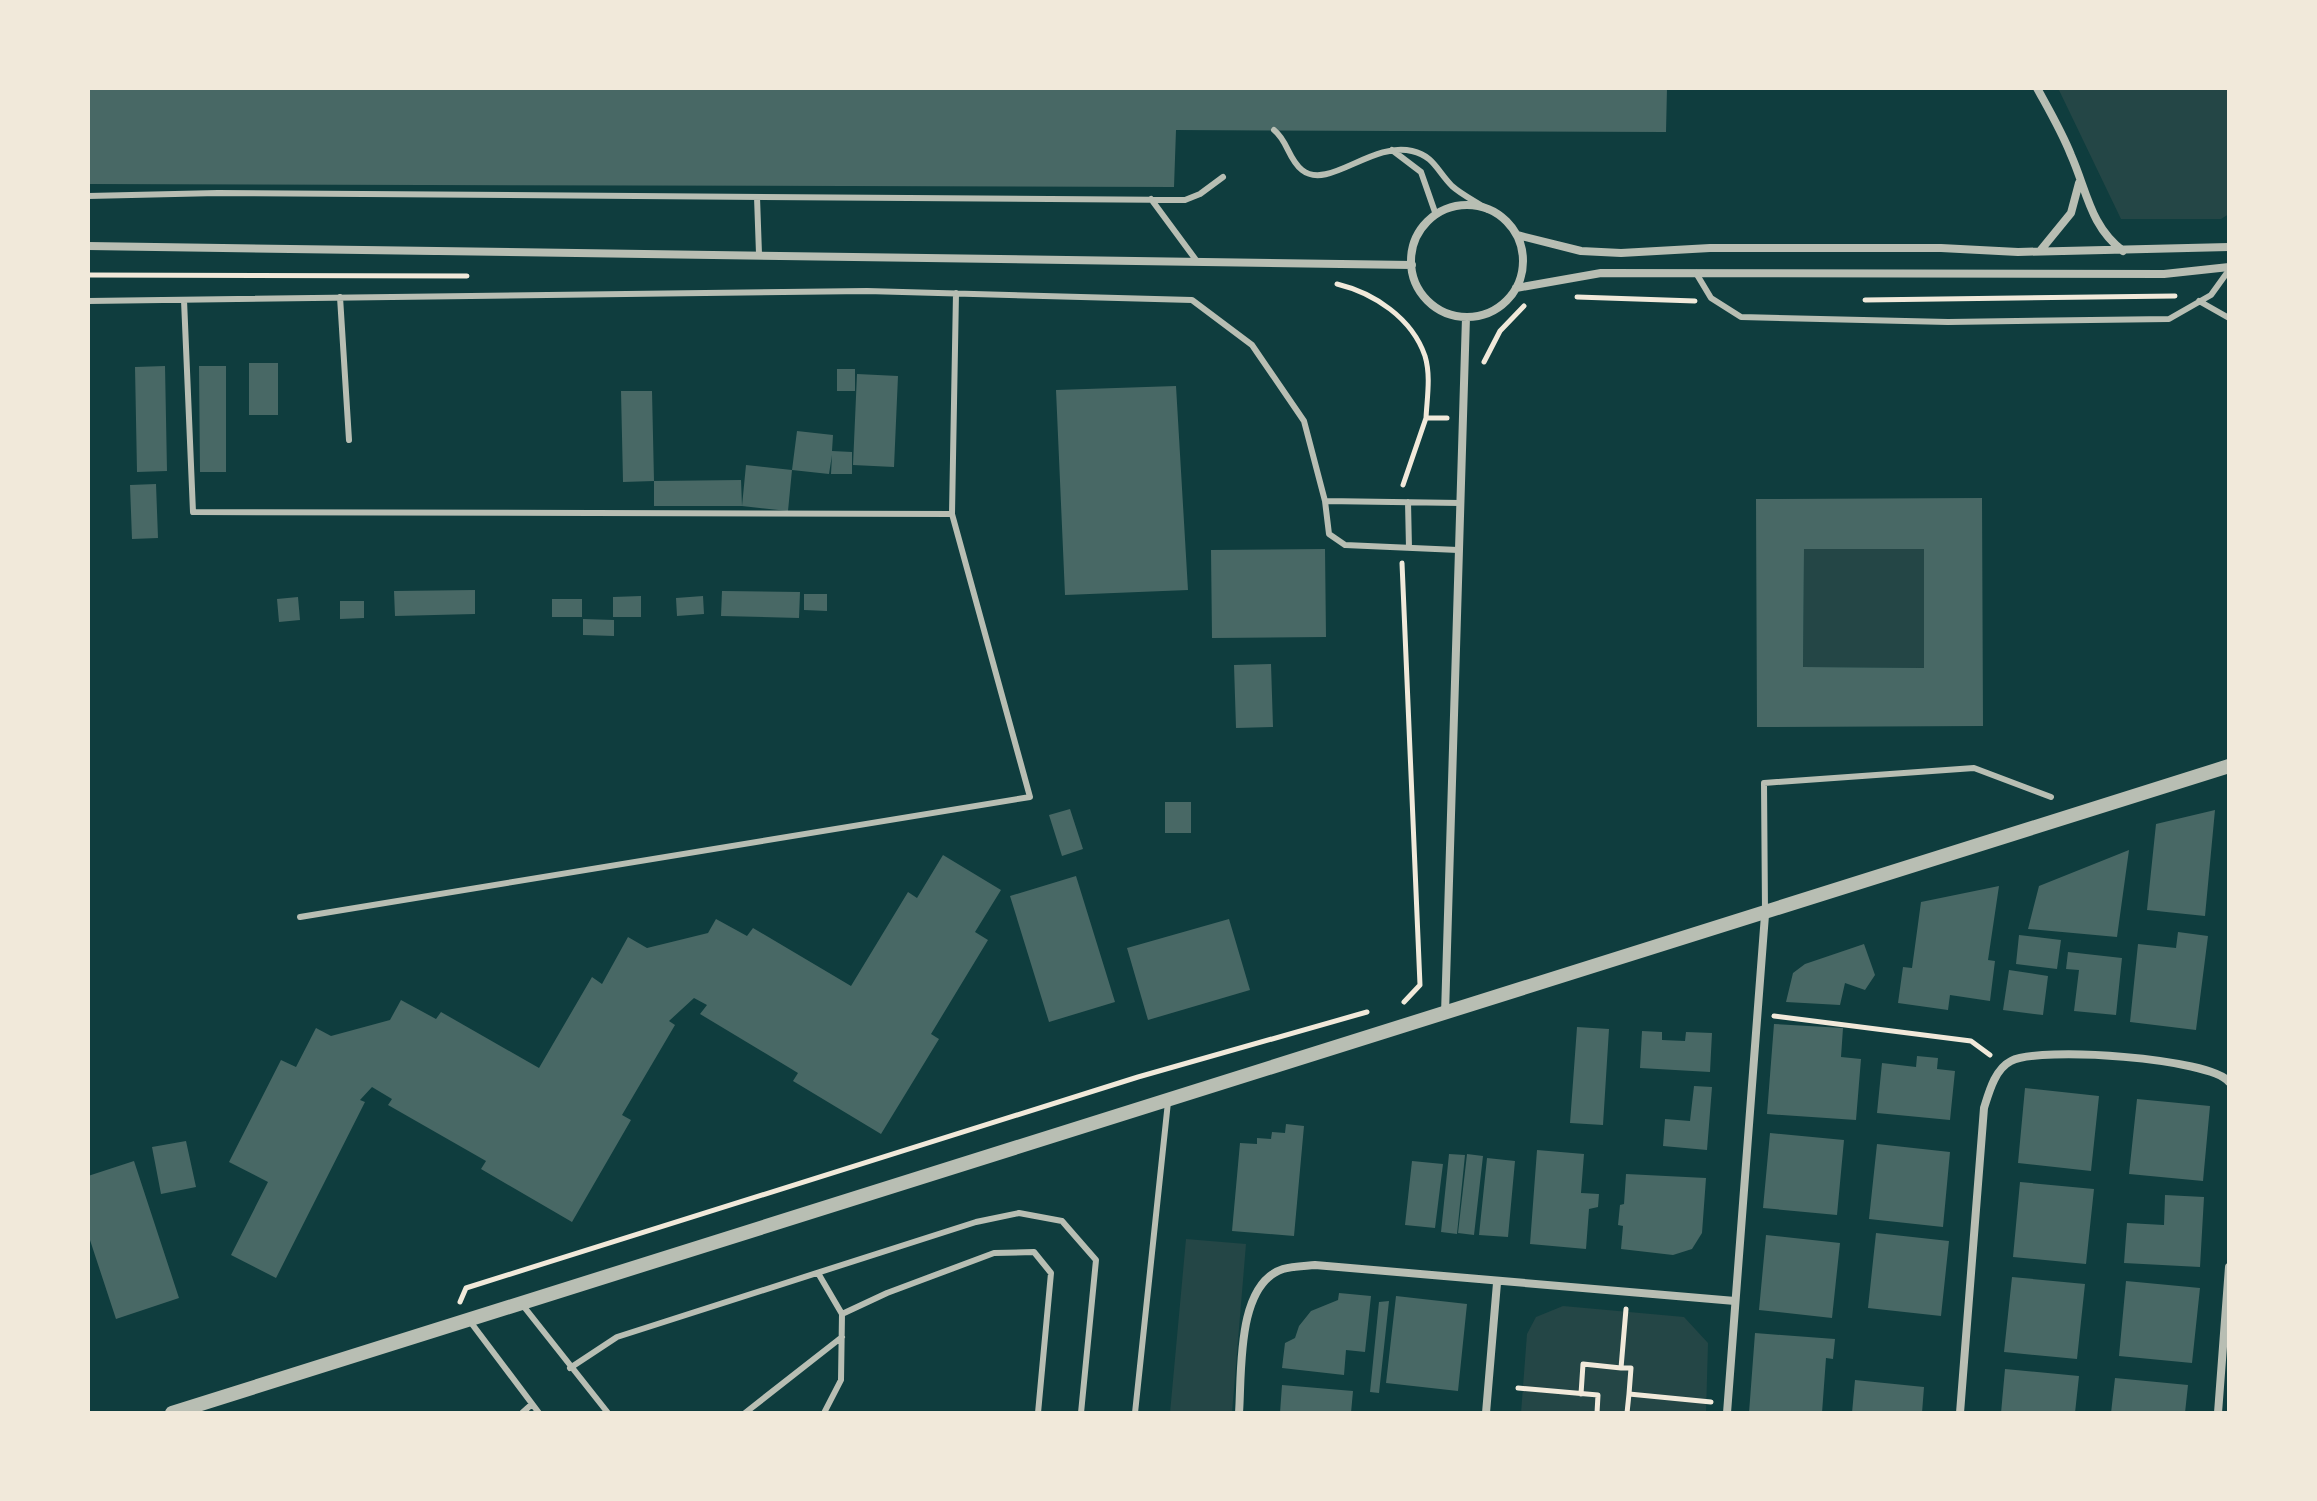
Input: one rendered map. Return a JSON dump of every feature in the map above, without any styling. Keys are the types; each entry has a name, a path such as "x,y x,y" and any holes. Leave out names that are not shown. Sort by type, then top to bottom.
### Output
{"street":[{"path":"2037,88 2072,156 2079,182 2107,238 2124,251"},
{"path":"2040,251 2059,232 2071,213 2079,182"},
{"path":"1469,205 1488,210 1505,220 1517,235 1523,254 1522,273 1516,288 1502,305 1485,314 1466,317 1448,314 1427,300 1413,278 1414,243 1436,215 1469,205"},
{"path":"1517,235 1581,251 1621,253 1710,248 2124,251 2229,247"},
{"path":"88,246 1412,265"},
{"path":"1516,288 1601,273 2164,274 2229,269"},
{"path":"1445,1014 1466,317"},
{"path":"172,1413 1765,915 2229,766"},
{"path":"1727,1413 1765,915"},
{"path":"1960,1413 1984,1108 1992,1085 2004,1066 2024,1055 2051,1053 2187,1064 2223,1075 2229,1082"},
{"path":"1239,1413 1245,1330 1252,1300 1263,1281 1282,1269 1315,1265 1735,1301"},
{"path":"2218,1413 2229,1267"},
{"path":"1486,1413 1497,1283"}],"lane":[{"path":"1274,130 1285,139 1300,169 1310,175 1333,174 1373,153 1402,149 1429,157 1453,187 1488,210"},
{"path":"1392,150 1421,172 1436,215"},
{"path":"88,196 1185,200 1200,194 1223,177"},
{"path":"757,197 759,254"},
{"path":"1151,199 1196,260"},
{"path":"1696,273 1711,298 1741,317 1948,322 2169,319 2211,295 2229,269"},
{"path":"88,301 867,291 1192,300 1252,345 1304,421 1325,501 1329,534 1345,545 1458,550"},
{"path":"300,917 1030,797 952,514 956,293"},
{"path":"340,297 349,440"},
{"path":"184,300 193,512 952,514"},
{"path":"2199,301 2229,318"},
{"path":"1325,501 1460,503"},
{"path":"1408,502 1409,548"},
{"path":"1765,915 1764,783 1974,768 2051,797"},
{"path":"1135,1413 1168,1102"},
{"path":"570,1368 617,1337 976,1222 1019,1213 1062,1221 1096,1260 1081,1413"},
{"path":"842,1314 887,1293 994,1253 1034,1252 1051,1273 1038,1413"},
{"path":"818,1273 842,1314 841,1380 824,1413"},
{"path":"521,1303 608,1413"},
{"path":"469,1320 539,1413"},
{"path":"745,1413 842,1337"},
{"path":"522,1413 532,1404"}],"path":[{"path":"1400,493 1426,418"},
{"path":"1390,1006 1405,1002 1420,985 1402,558"},
{"path":"458,1305 466,1288 1138,1077 1375,1010"},
{"path":"1757,1014 1971,1041 2004,1066"},
{"path":"1621,1368 1626,1306"},
{"path":"1581,1394 1583,1364 1631,1368 1627,1413"},
{"path":"1518,1388 1598,1395 1597,1413"},
{"path":"1629,1394 1711,1402"}],"shaded area":[{"path":"2058,88 2229,88 2229,214 2221,219 2121,219"},
{"path":"1804,549 1924,549 1924,668 1803,667"},
{"path":"1186,1239 1246,1244 1232,1413 1170,1413"},
{"path":"1563,1306 1684,1317 1708,1343 1706,1413 1521,1413 1527,1334 1536,1317"}],"building":[{"path":"88,88 1667,88 1666,132 1176,130 1174,187 88,184"},
{"path":"249,363 278,363 278,415 249,415"},
{"path":"165,366 167,471 137,472 135,367"},
{"path":"199,366 226,366 226,472 200,472"},
{"path":"837,369 855,369 855,391 837,391"},
{"path":"857,374 898,376 894,467 853,465"},
{"path":"1176,386 1188,590 1065,595 1056,390"},
{"path":"621,391 652,391 654,481 623,482"},
{"path":"797,431 833,435 832,451 852,452 852,474 831,474 832,455 829,474 792,470"},
{"path":"746,465 792,470 788,511 742,506"},
{"path":"741,480 742,506 654,506 654,481"},
{"path":"156,484 158,538 132,539 130,485"},
{"path":"1982,498 1983,726 1757,727 1756,499","holes":["1804,549 1924,549 1924,668 1803,667"]},
{"path":"1325,549 1326,637 1212,638 1211,550"},
{"path":"475,590 475,614 395,616 394,591"},
{"path":"722,591 800,592 799,618 721,616"},
{"path":"804,594 827,594 827,611 804,610"},
{"path":"641,596 641,617 613,617 613,597"},
{"path":"703,596 704,614 677,616 676,598"},
{"path":"298,597 300,620 279,622 277,599"},
{"path":"552,599 582,599 582,617 552,617"},
{"path":"340,601 364,601 364,618 340,619"},
{"path":"583,619 614,620 614,636 583,635"},
{"path":"1271,664 1273,727 1236,728 1234,665"},
{"path":"1165,802 1191,802 1191,833 1165,833"},
{"path":"1070,809 1083,849 1062,856 1049,815"},
{"path":"2215,810 2205,916 2147,910 2156,824"},
{"path":"2129,850 2117,937 2028,929 2039,886"},
{"path":"943,855 1001,890 975,932 988,940 931,1034 939,1039 881,1134 793,1081 798,1073 700,1014 707,1005 694,998 669,1021 675,1025 622,1115 631,1120 572,1222 481,1169 486,1161 388,1105 392,1099 372,1087 360,1100 365,1102 276,1278 231,1255 268,1182 229,1162 281,1060 296,1067 316,1028 331,1036 390,1020 401,1000 436,1019 441,1012 539,1068 592,977 602,984 628,937 647,948 708,933 716,919 747,936 753,928 851,986 908,892 917,898"},
{"path":"1076,876 1115,1002 1049,1022 1010,896"},
{"path":"1999,886 1988,960 1995,961 1990,1001 1950,995 1948,1010 1898,1003 1903,967 1912,968 1921,902"},
{"path":"1229,919 1250,990 1148,1020 1127,948"},
{"path":"2178,932 2208,936 2196,1030 2130,1022 2138,944 2176,948"},
{"path":"2019,935 2061,940 2057,969 2016,964"},
{"path":"1864,944 1875,975 1865,990 1845,983 1840,1005 1786,1002 1793,973 1805,964"},
{"path":"2068,952 2122,958 2116,1015 2074,1011 2079,970 2066,969"},
{"path":"2009,970 2048,976 2043,1015 2003,1010"},
{"path":"1774,1024 1843,1028 1841,1057 1861,1059 1856,1120 1767,1114"},
{"path":"1577,1027 1609,1029 1603,1125 1570,1123"},
{"path":"1642,1031 1662,1032 1662,1040 1685,1041 1686,1032 1712,1033 1710,1072 1640,1068"},
{"path":"1917,1056 1938,1058 1937,1069 1955,1071 1950,1120 1877,1113 1882,1063 1916,1067"},
{"path":"1694,1086 1712,1087 1707,1150 1663,1146 1665,1119 1690,1121"},
{"path":"2025,1088 2099,1096 2091,1171 2018,1163"},
{"path":"2137,1099 2210,1106 2203,1181 2129,1174"},
{"path":"1286,1124 1304,1126 1294,1236 1232,1231 1240,1143 1257,1144 1257,1138 1271,1139 1272,1132 1285,1133"},
{"path":"1770,1133 1844,1140 1837,1215 1763,1208"},
{"path":"186,1141 196,1187 161,1194 152,1147"},
{"path":"1877,1144 1950,1152 1943,1227 1869,1219"},
{"path":"1537,1150 1584,1154 1581,1193 1599,1194 1598,1207 1589,1209 1586,1249 1530,1244"},
{"path":"1449,1154 1465,1155 1457,1234 1441,1232"},
{"path":"1467,1154 1483,1156 1474,1235 1458,1233"},
{"path":"1487,1158 1515,1161 1508,1237 1479,1235"},
{"path":"134,1161 179,1298 116,1319 88,1234 88,1176"},
{"path":"1412,1161 1443,1164 1435,1228 1405,1225"},
{"path":"1626,1174 1706,1178 1702,1233 1692,1249 1673,1255 1621,1249 1623,1226 1618,1225 1620,1205 1624,1204"},
{"path":"2020,1182 2094,1189 2086,1264 2013,1257"},
{"path":"2165,1195 2204,1197 2200,1267 2124,1263 2127,1223 2164,1225"},
{"path":"1876,1233 1949,1241 1941,1316 1868,1308"},
{"path":"1766,1235 1840,1243 1832,1318 1759,1310"},
{"path":"2012,1277 2085,1284 2077,1359 2004,1352"},
{"path":"2126,1281 2200,1288 2192,1363 2119,1356"},
{"path":"1339,1293 1371,1296 1365,1352 1346,1350 1344,1375 1282,1368 1285,1343 1295,1338 1299,1326 1311,1311 1338,1300"},
{"path":"1396,1296 1467,1304 1458,1391 1386,1383"},
{"path":"1389,1301 1379,1393 1370,1392 1379,1302"},
{"path":"1755,1333 1835,1339 1833,1359 1826,1358 1822,1413 1749,1413"},
{"path":"2005,1369 2079,1376 2075,1413 2001,1413"},
{"path":"2115,1378 2188,1385 2185,1413 2111,1413"},
{"path":"1855,1380 1924,1387 1922,1413 1852,1413"},
{"path":"1282,1385 1353,1391 1351,1413 1280,1413"}]}
